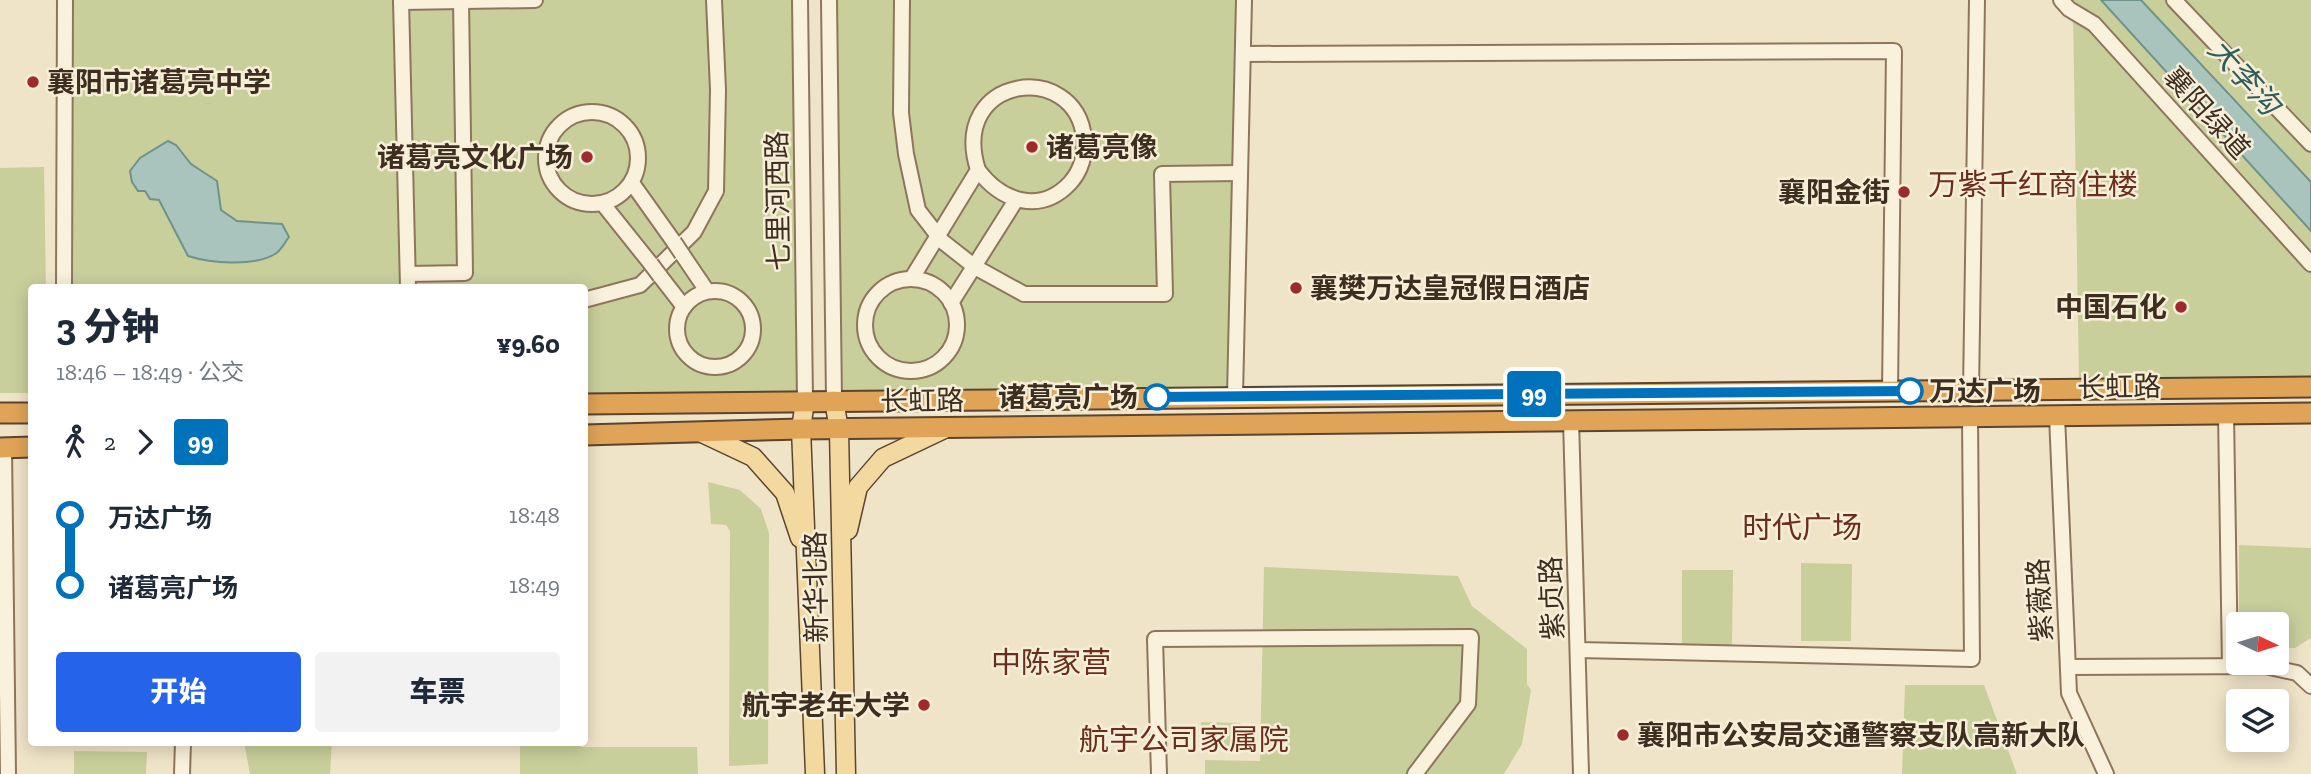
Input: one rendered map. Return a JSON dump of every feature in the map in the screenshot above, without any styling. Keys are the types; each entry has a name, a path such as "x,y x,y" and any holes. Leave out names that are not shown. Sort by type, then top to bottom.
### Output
{"highway":[{"name":"长虹路","path":"588,404 2311,387"},
{"path":"0,413 28,413"},
{"name":"长虹路","path":"588,435 802,429 2311,413"},
{"path":"2,448 28,447"}],"main road":[{"name":"新华北路","path":"834,400 839,430 846,774"},
{"name":"新华北路","path":"805,401 802,429 815,774"},
{"path":"842,557 858,487 883,458 944,429"},
{"path":"700,432 753,457 785,494 807,558"}],"street":[{"path":"64,284 65,0"},
{"path":"461,1 465,273 408,280 401,1 535,0"},
{"path":"588,299 640,285 694,232 716,191 718,90 714,0"},
{"name":"七里河西路","path":"800,0 805,401"},
{"name":"七里河西路","path":"829,0 834,400"},
{"path":"902,0 901,113 918,210 938,236 975,267 1024,294 1165,295 1162,174 1240,173"},
{"path":"1235,397 1244,0"},
{"path":"1971,390 1977,0"},
{"name":"襄阳绿道","path":"2061,0 2069,9 2094,24 2311,264"},
{"name":"襄阳绿道","path":"2174,0 2311,144"},
{"path":"1242,54 1894,51 1890,391"},
{"path":"1013,89 1044,89 1057,95 1077,115 1085,146 1082,161 1076,174 1062,190 1036,201 1016,200 1001,194 988,184 978,170 972,152 972,136 985,107 996,97 1013,89"},
{"path":"594,111 617,118 626,126 638,147 639,160 632,183 614,199 603,204 591,205 568,198 551,180 547,169 546,157 553,134 570,117 594,111"},
{"path":"912,278 978,170"},
{"path":"632,183 707,291"},
{"path":"951,303 1016,200"},
{"path":"603,204 684,307"},
{"path":"912,278 935,285 951,303 957,326 954,340 938,362 926,368 903,370 882,360 872,349 866,335 866,313 880,290 893,282 912,278"},
{"path":"707,291 729,293 738,299 746,307 753,328 751,339 740,357 720,367 709,367 690,357 682,349 677,328 684,307 698,294 707,291"},
{"path":"2225,414 2229,612"},
{"path":"1578,650 1972,660 1970,416"},
{"name":"紫薇路","path":"2057,416 2069,693 2106,774"},
{"name":"紫贞路","path":"1571,420 1581,774"},
{"path":"2,448 8,774"},
{"path":"1159,774 1155,639 1471,637 1468,705 1415,774"},
{"path":"2068,667 2226,666"},
{"path":"2289,671 2297,673 2311,686"},
{"path":"182,774 183,746"}],"green space":[{"path":"65,0 803,0 805,401 588,404 588,284 64,284"},
{"path":"829,0 1244,0 1235,396 834,400"},
{"path":"2061,0 2311,0 2311,382 2079,384 2073,11"},
{"path":"44,167 46,284 28,284 28,393 0,393 0,168"},
{"path":"708,482 740,490 761,509 769,533 768,764 729,766 730,531 726,525 711,524"},
{"path":"2239,545 2311,548 2311,638 2295,648 2289,648 2289,612 2239,612"},
{"path":"1801,563 1852,564 1851,641 1801,641"},
{"path":"1264,567 1458,576 1472,606 1527,649 1527,684 1531,690 1522,744 1504,774 1205,774 1205,760 1260,761"},
{"path":"1682,570 1733,570 1732,647 1682,647"},
{"path":"1905,685 1984,685 2017,774 1902,774"},
{"path":"1201,722 1241,723 1240,748 1200,747"},
{"path":"245,746 332,746 330,774 250,774"},
{"path":"520,746 697,747 698,774 520,774"},
{"path":"74,751 147,752 146,774 74,774"}],"water":[{"path":"2101,0 2141,0 2311,182 2311,231"},
{"path":"168,141 176,145 191,164 217,181 221,210 237,221 282,224 289,237 279,251 266,258 244,262 220,262 188,256 159,200 150,199 145,191 138,191 132,182 130,171 140,158"}],"bus line":[{"name":"99","path":"1157,397 1910,391"}],"place":[{"name":"襄阳市诸葛亮中学","path":"33,82"},
{"name":"诸葛亮像","path":"1032,147"},
{"name":"诸葛亮文化广场","path":"587,157"},
{"name":"襄阳金街","path":"1904,192"},
{"name":"襄樊万达皇冠假日酒店","path":"1296,288"},
{"name":"中国石化","path":"2181,307"},
{"name":"万达广场","path":"1910,391"},
{"name":"诸葛亮广场","path":"1157,397"},
{"name":"航宇老年大学","path":"924,705"},
{"name":"襄阳市公安局交通警察支队高新大队","path":"1623,735"}],"district":[{"name":"万紫千红商住楼","path":"2033,185"},
{"name":"时代广场","path":"1802,528"},
{"name":"中陈家营","path":"1051,663"},
{"name":"航宇公司家属院","path":"1184,740"}],"water label":[{"name":"大李沟","path":"2244,77"}]}
